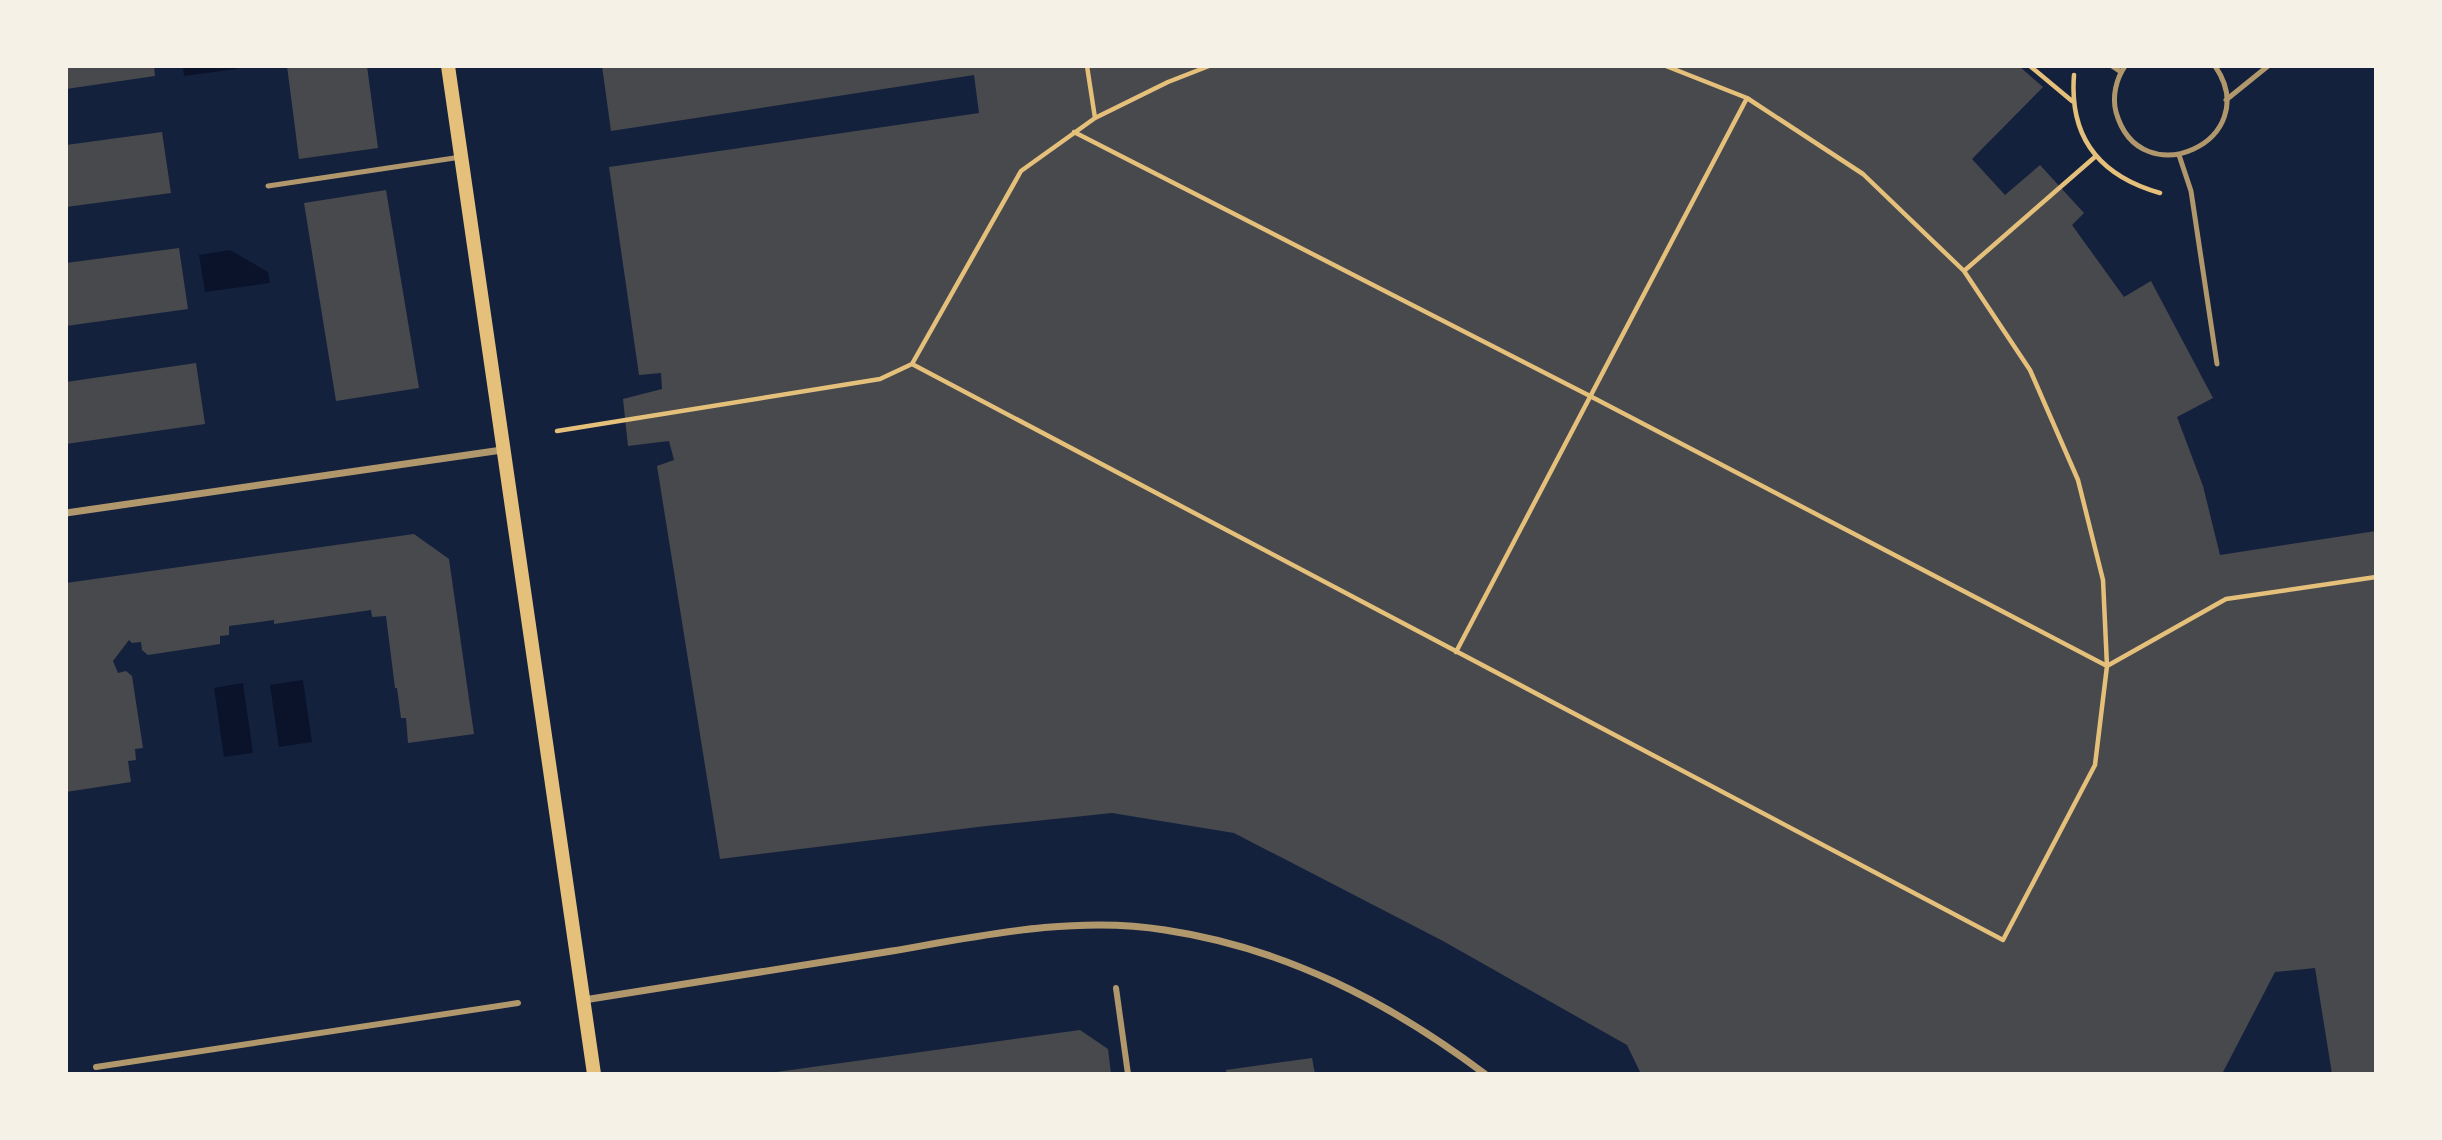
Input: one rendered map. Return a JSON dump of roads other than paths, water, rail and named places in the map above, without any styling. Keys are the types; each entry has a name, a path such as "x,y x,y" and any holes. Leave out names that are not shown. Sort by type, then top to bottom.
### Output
{"main road":[{"path":"448,66 594,1073"}],"street":[{"path":"66,513 502,450"},
{"path":"584,1000 995,934 1099,926 1163,929 1212,939 1290,961 1354,990 1433,1035 1485,1073"},
{"path":"1116,988 1128,1073"},
{"path":"96,1067 518,1003"}],"lane":[{"path":"2112,66 2123,69 2116,89 2115,106 2120,124 2130,139 2161,155 2179,155 2208,142 2221,122 2227,100 2224,83 2215,66"},
{"path":"2227,100 2268,66"},
{"path":"2179,155 2191,191 2217,364"},
{"path":"268,186 461,157"}],"water":[{"path":"183,67 237,67 237,69 184,76"},
{"path":"230,250 268,272 270,283 205,292 199,255"},
{"path":"303,680 312,742 279,747 270,685"},
{"path":"243,683 253,753 224,757 214,688"}]}
